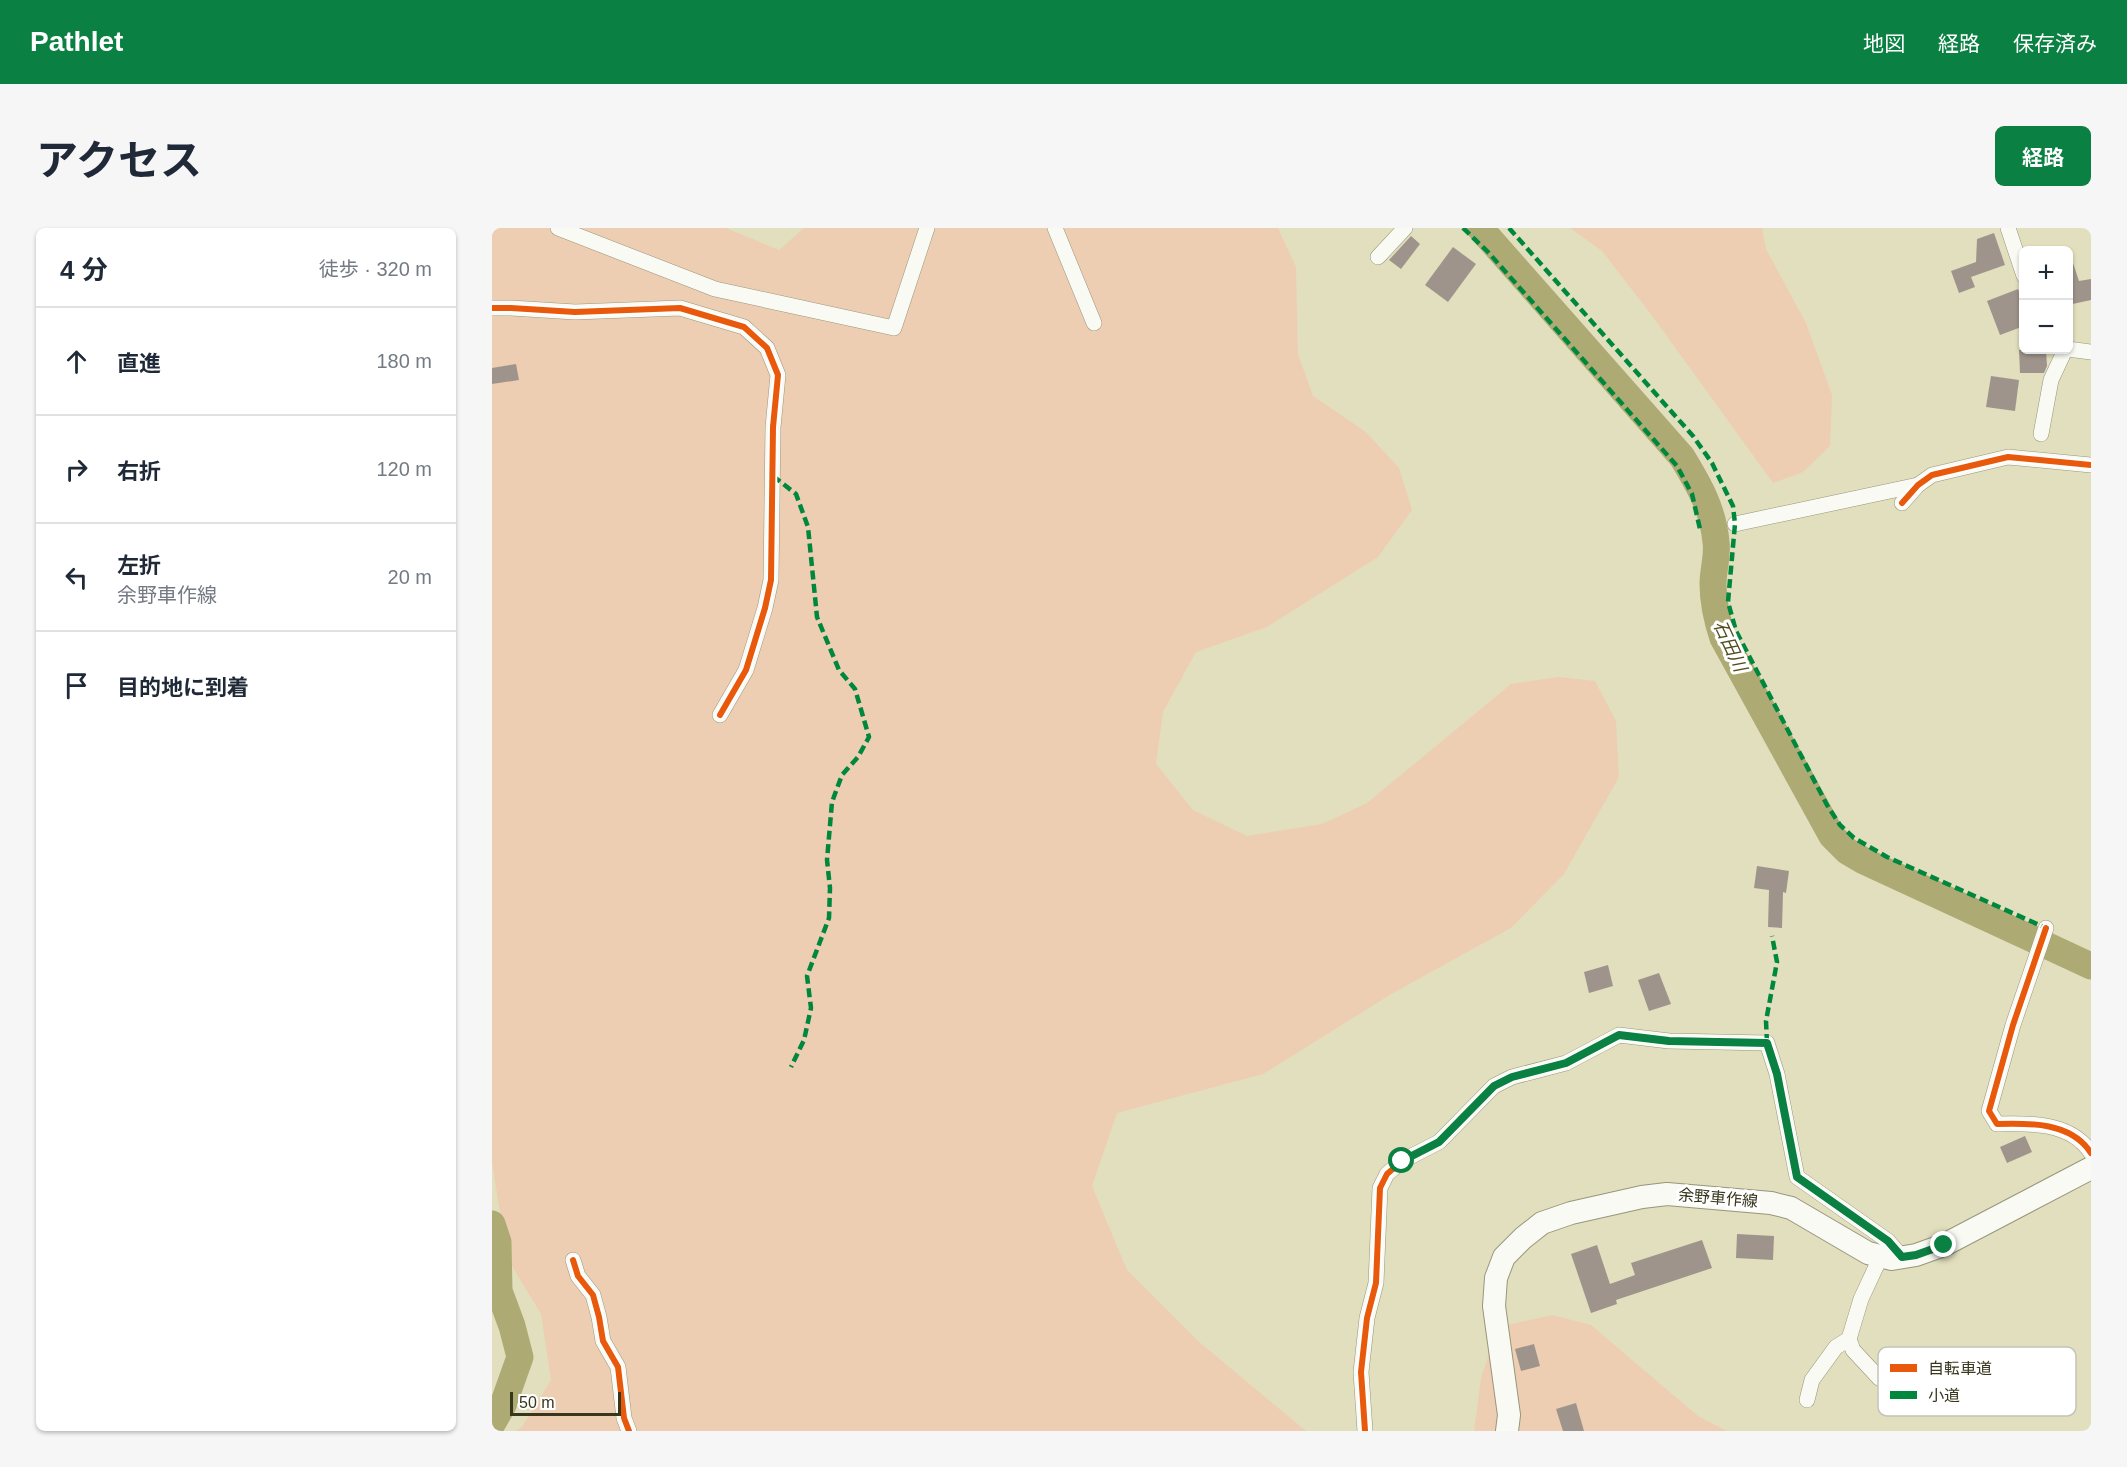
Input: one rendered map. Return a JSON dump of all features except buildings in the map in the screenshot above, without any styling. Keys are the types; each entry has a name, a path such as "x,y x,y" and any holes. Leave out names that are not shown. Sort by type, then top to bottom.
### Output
{"main road":[{"path":"1892,1257 1916,1255 1944,1245 2091,1168"},
{"name":"余野車作線","path":"1507,1431 1509,1414 1494,1306 1496,1278 1504,1257 1522,1238 1542,1223 1571,1213 1642,1197 1668,1194 1727,1198 1771,1203 1791,1208 1868,1253 1892,1257"}],"street":[{"path":"558,228 716,290 894,328 927,228"},
{"path":"1055,228 1094,323"},
{"path":"1378,256 1405,228"},
{"path":"2008,228 2019,261"},
{"path":"492,308 575,312 680,308 744,327 767,348 778,375 773,427 771,580 746,670 720,715"},
{"path":"2073,350 2091,352"},
{"path":"2041,434 2051,380 2064,354"},
{"path":"1902,503 1918,485 1932,475 2008,457 2091,465"},
{"path":"1735,524 1918,485"},
{"path":"2046,927 2013,1025 1989,1111 1997,1124 2037,1123 2071,1135 2087,1147 2091,1154"},
{"path":"1365,1431 1361,1372 1367,1318 1376,1283 1380,1188 1387,1174 1402,1161 1439,1142 1494,1086 1512,1077 1566,1063 1619,1035 1669,1041 1767,1043 1777,1074 1797,1177 1888,1241 1892,1257 1861,1299 1849,1339 1853,1350 1878,1377"},
{"path":"573,1260 578,1276 593,1295 603,1341 618,1367 624,1418 629,1431"},
{"path":"1807,1400 1812,1380 1836,1347 1849,1339"}],"shaded area":[{"path":"492,228 726,228 779,250 804,228 1278,228 1296,267 1298,354 1313,396 1366,432 1399,468 1412,510 1378,557 1267,627 1196,652 1163,712 1156,764 1193,810 1247,836 1322,824 1367,803 1511,684 1558,677 1595,681 1616,721 1619,777 1564,874 1511,928 1393,993 1263,1074 1117,1113 1092,1186 1127,1270 1198,1341 1306,1431 515,1431 522,1427 551,1380 541,1314 507,1258 492,1162"},
{"path":"1570,228 1762,228 1766,249 1806,323 1832,395 1830,446 1803,472 1773,483 1653,317 1602,251"},
{"path":"1552,1315 1591,1325 1698,1416 1727,1431 1474,1431 1481,1378 1498,1327"}],"waterway":[{"name":"石田川","path":"1480,228 1682,457 1688,467 1712,519 1716,547 1714,598 1723,638 1832,836 1847,851 1864,861 2091,966"},
{"path":"492,1224 498,1242 499,1291 520,1357 503,1405 492,1424"}],"marked path":[{"path":"1463,228 1488,252 1677,466 1692,494 1700,529"},
{"path":"1509,228 1693,436 1712,463 1733,506 1735,524 1728,602 1736,631 1827,805 1840,825 1854,838 1887,857 2046,928"},
{"path":"773,476 796,494 808,527 817,617 839,670 855,689 869,737 858,757 842,775 832,802 827,860 830,888 829,918 807,976 811,1008 804,1040 791,1067"},
{"path":"1767,1043 1766,1021 1777,962 1772,936"}],"cycle path":[{"path":"492,308 575,312 680,308 744,327 767,348 778,375 773,427 771,580 746,670 720,715"},
{"path":"1902,503 1918,485 1932,475 2008,457 2091,465"},
{"path":"2046,928 2013,1025 1989,1111 1997,1124 2036,1125 2061,1130 2073,1135 2091,1153"},
{"path":"1365,1431 1361,1372 1367,1318 1376,1283 1380,1188 1387,1174 1402,1161 1439,1142 1494,1086 1512,1077 1566,1063 1619,1035 1669,1041 1767,1043 1777,1074 1797,1177 1888,1241 1902,1257"},
{"path":"573,1260 578,1276 593,1295 603,1341 618,1367 624,1418 629,1431"}],"route":[{"path":"1402,1161 1439,1142 1494,1086 1512,1077 1566,1063 1619,1035 1669,1041 1767,1043 1777,1074 1797,1177 1888,1241 1902,1257 1916,1255 1944,1245"}]}
